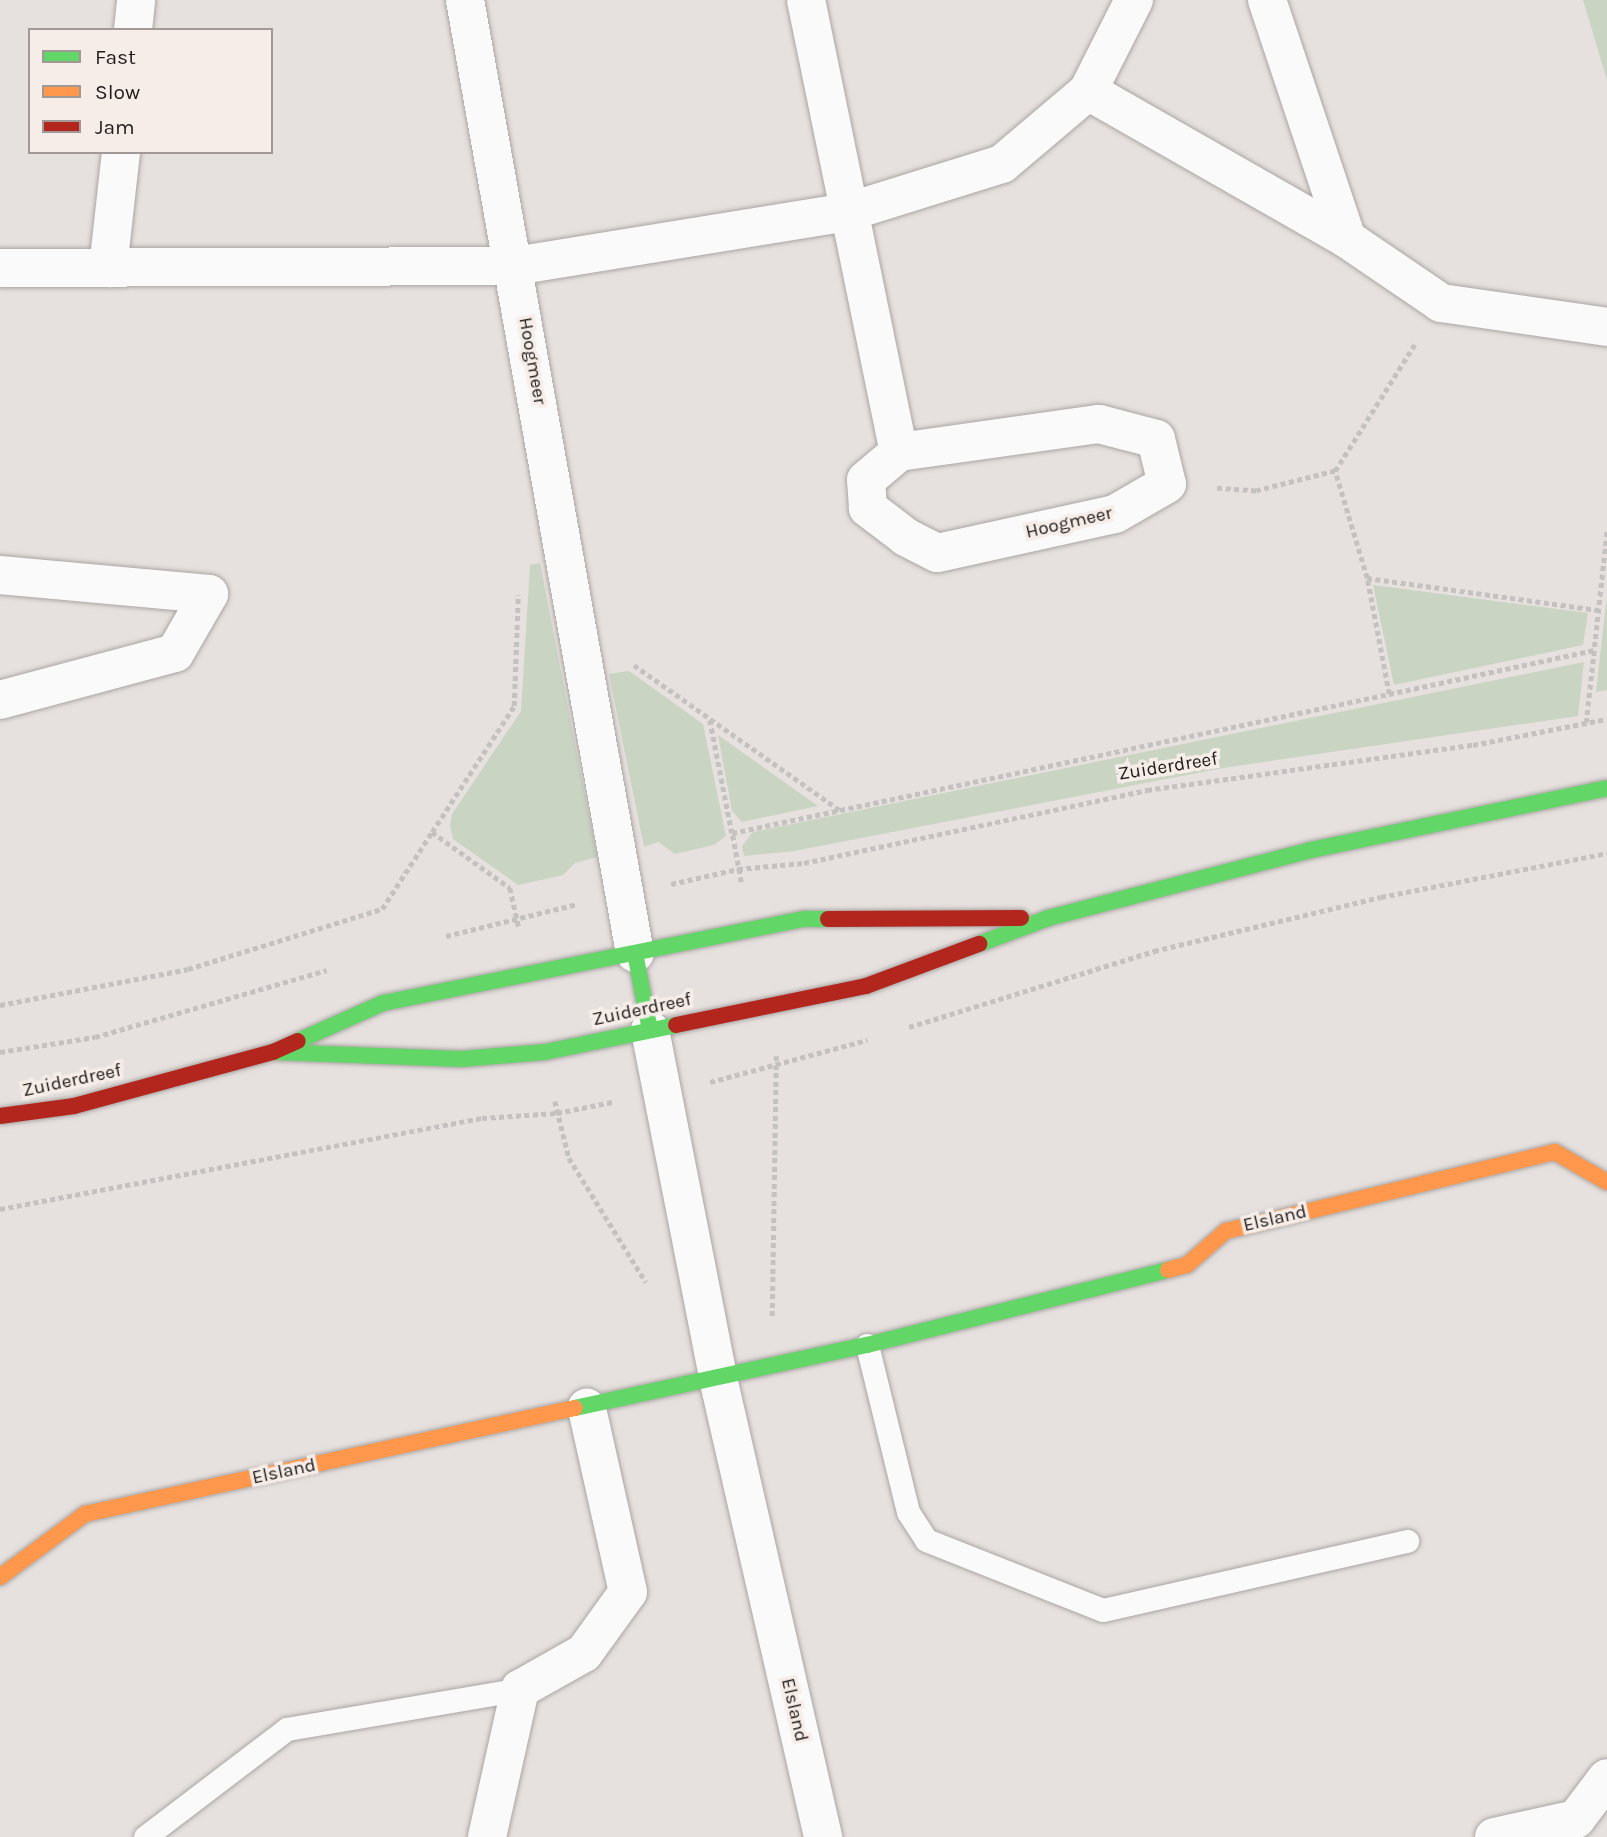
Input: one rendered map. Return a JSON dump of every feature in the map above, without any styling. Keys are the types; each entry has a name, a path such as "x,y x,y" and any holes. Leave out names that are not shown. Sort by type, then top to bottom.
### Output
{"street":[{"path":"133,28 136,0"},
{"name":"Hoogmeer","path":"465,0 515,265 635,953"},
{"path":"806,0 899,452 1099,424 1156,439 1167,484"},
{"path":"0,268 515,265 848,212 1002,164 1088,90 1134,0"},
{"path":"1267,0 1347,239"},
{"path":"1088,90 1347,239 1441,303 1607,327"},
{"path":"108,268 121,154"},
{"name":"Hoogmeer","path":"899,452 866,481 867,508 906,537 937,553 1115,514 1167,484"},
{"path":"0,575 209,593 175,653 0,700"},
{"name":"Zuiderdreef","path":"273,1052 461,1059 545,1052 866,986 1048,918 1311,850 1607,788"},
{"name":"Zuiderdreef","path":"0,1116 74,1106 273,1052 383,1003 805,919 1048,918"},
{"path":"635,953 650,1030"},
{"name":"Elsland","path":"650,1030 718,1378 823,1837"},
{"name":"Elsland","path":"0,1577 85,1514 587,1408 867,1345 1187,1265 1226,1231 1555,1152 1607,1182"},
{"path":"486,1837 520,1689 584,1653 628,1592 587,1408"},
{"path":"1494,1837 1576,1819 1607,1778"}],"lane":[{"path":"867,1345 908,1512 926,1540 1103,1610 1407,1541"},
{"path":"145,1837 287,1729 520,1689"}],"path":[{"path":"1167,484 1256,491 1335,471 1441,303"},
{"path":"1335,471 1367,578 1389,694"},
{"path":"1586,723 1607,529"},
{"path":"1367,578 1598,610"},
{"path":"432,832 514,706 518,581"},
{"path":"577,624 841,812"},
{"path":"732,833 1594,650"},
{"path":"709,719 751,930"},
{"name":"Zuiderdreef","path":"738,869 804,863 1147,790 1473,745 1607,719"},
{"path":"438,939 517,916"},
{"path":"0,1052 95,1037 332,969"},
{"path":"718,1378 771,1328 779,1067 766,1006"}],"green space":[{"path":"1583,0 1607,0 1607,80"},
{"path":"540,563 597,857 575,863 563,875 518,885 453,839 450,826 452,814 521,711 530,565"},
{"path":"1373,585 1588,613 1583,645 1394,685"},
{"path":"1607,598 1607,690 1596,692 1605,612"},
{"path":"1584,662 1578,716 1223,768 794,851 744,856 742,846 753,832"},
{"path":"629,671 703,724 726,836 714,845 675,854 658,842 644,847 609,674"},
{"path":"718,735 818,806 742,822 732,811"}],"traffic: fast":[{"path":"979,944 1048,918 1311,850 1607,788"},
{"path":"298,1041 383,1003 805,919 828,919"},
{"path":"635,953 650,1030"},
{"path":"273,1052 461,1059 545,1052 676,1025"},
{"path":"575,1408 867,1345 1168,1270"}],"traffic: slow":[{"path":"1168,1270 1187,1265 1226,1231 1555,1152 1607,1182"},
{"path":"0,1577 85,1514 575,1408"}],"traffic: jam":[{"path":"828,919 1021,918"},
{"path":"676,1025 866,986 979,944"},
{"path":"0,1116 74,1106 273,1052 298,1041"}]}
